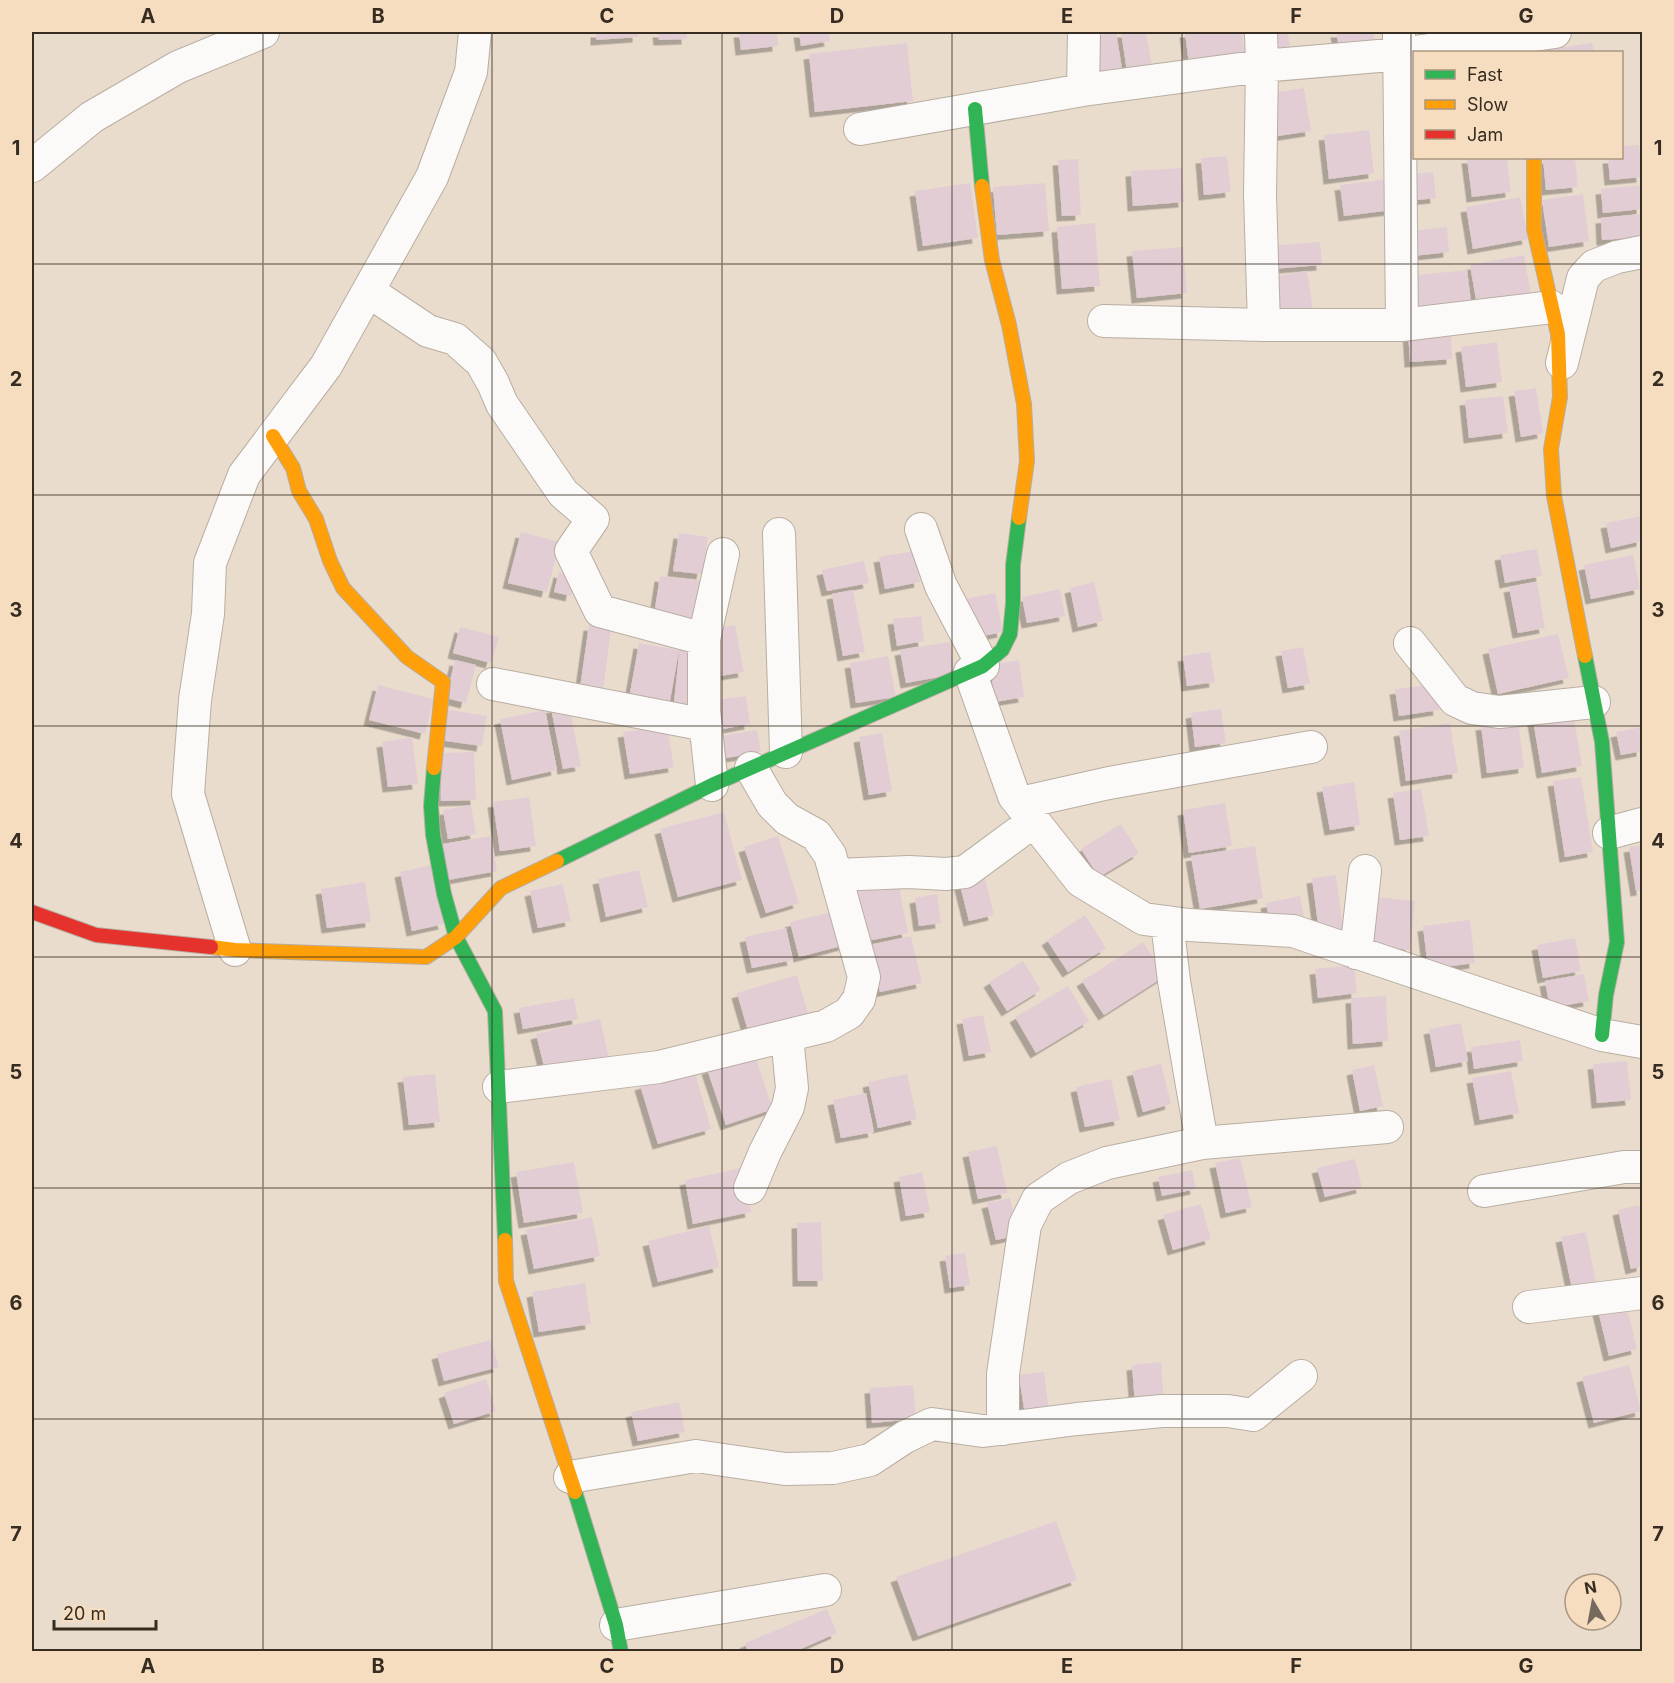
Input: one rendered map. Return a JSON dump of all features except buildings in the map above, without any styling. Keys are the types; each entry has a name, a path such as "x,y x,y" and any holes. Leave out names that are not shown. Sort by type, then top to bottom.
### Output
{"street":[{"path":"32,166 92,117 178,67 263,32"},
{"path":"235,950 188,794 194,712 208,614 210,563 244,475 326,366 432,177 471,72 475,32"},
{"path":"1083,90 1084,32"},
{"path":"1260,32 1262,66 1260,194 1264,325"},
{"path":"860,129 1083,90 1262,66 1407,48 1539,38"},
{"path":"1402,325 1407,48"},
{"path":"32,912 96,935 235,950 426,957 456,937 501,888 712,785 977,669 1002,650 1010,634 1013,565 1027,461 1024,404 1009,325 992,260 986,222 975,109"},
{"path":"1534,159 1534,229 1558,334 1560,397 1551,449 1554,496 1602,742 1617,942 1606,995 1602,1035"},
{"path":"1560,370 1583,278 1594,266 1617,257 1642,252"},
{"path":"368,291 428,331 455,339 481,362 494,383 502,404 557,484 593,519 571,551 600,611 704,639"},
{"path":"1104,321 1264,325 1402,325 1552,307"},
{"path":"273,436 293,468 298,491 316,519 330,561 343,588 407,657 443,681 433,775 431,806 433,835 444,894 456,937 495,1011 506,1281 570,1477 618,1638 825,1590"},
{"path":"921,529 941,586 972,647 1014,796 1081,880 1144,919 1293,931 1602,1035 1642,1042"},
{"path":"779,534 786,752"},
{"path":"712,785 706,725 704,639 723,554"},
{"path":"1410,643 1455,700 1473,708 1499,712 1594,702"},
{"path":"493,684 706,725"},
{"path":"836,875 965,872 1027,812 1109,783 1311,747"},
{"path":"499,1087 659,1068 826,1026 849,1013 859,999 864,977 830,855 816,835 787,819 772,804 751,768"},
{"path":"1609,833 1642,824"},
{"path":"1356,953 1365,871"},
{"path":"1167,922 1174,981 1202,1143"},
{"path":"750,1188 765,1152 789,1107 792,1088 787,1036"},
{"path":"1003,1429 1003,1374 1025,1225 1038,1199 1069,1178 1107,1163 1202,1143 1387,1126"},
{"path":"1484,1191 1624,1167 1642,1167"},
{"path":"1529,1307 1642,1293"},
{"path":"570,1477 696,1456 785,1469 833,1468 870,1460 905,1437 932,1424 983,1431 1162,1411 1228,1412 1253,1415 1301,1376"}],"traffic: fast":[{"path":"975,109 982,186"},
{"path":"557,861 712,785 983,666 1002,650 1010,634 1013,565 1019,518"},
{"path":"1585,656 1602,742 1617,942 1606,995 1602,1035"},
{"path":"434,768 431,806 433,835 444,894 456,937 495,1011 505,1240"},
{"path":"575,1492 616,1625 621,1652"}],"traffic: slow":[{"path":"1534,159 1534,229 1558,334 1560,397 1551,449 1554,496 1585,656"},
{"path":"982,186 992,260 1009,325 1024,404 1027,461 1019,518"},
{"path":"273,436 293,468 299,491 316,519 330,561 343,588 407,657 443,682 434,768"},
{"path":"211,947 235,950 426,957 456,937 501,888 557,861"},
{"path":"505,1240 506,1281 575,1492"}],"traffic: jam":[{"path":"32,912 96,935 211,947"}]}
